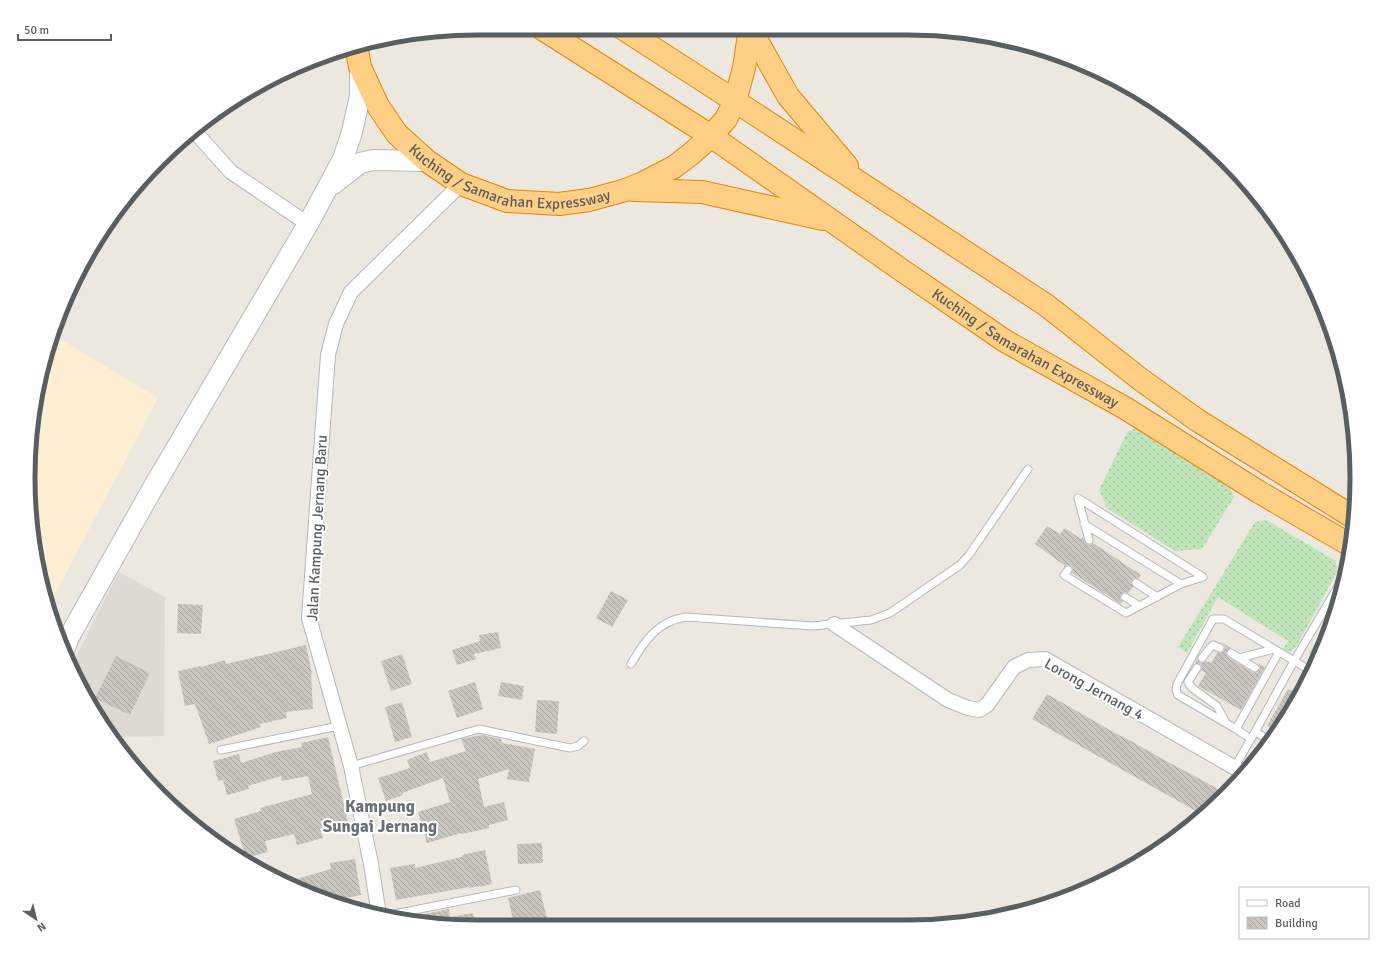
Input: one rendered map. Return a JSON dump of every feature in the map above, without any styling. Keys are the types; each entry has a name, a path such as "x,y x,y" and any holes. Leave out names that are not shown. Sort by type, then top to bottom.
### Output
{"highway":[{"name":"Kuching / Samarahan Expressway","path":"552,35 711,136 1005,341 1125,408 1259,492 1345,542"},
{"path":"633,35 1046,305 1140,379 1197,420 1348,515"},
{"name":"Kuching / Samarahan Expressway","path":"357,52 360,68 378,106 397,134 427,160 461,184 507,201 559,204 588,200 626,190 659,176 691,154 711,136 726,119 735,101 752,35"},
{"path":"756,35 788,96 861,183"},
{"path":"626,190 702,192 834,222"}],"street":[{"path":"67,643 147,500 308,224 343,159 352,132 360,96 360,68"},
{"path":"198,135 231,172 308,224"},
{"path":"327,188 360,163 373,160 427,160"},
{"name":"Jalan Kampung Jernang Baru","path":"378,908 371,864 350,766 309,618 328,355 336,324 351,292 461,184"},
{"name":"Lorong Jernang 4","path":"834,624 948,700 968,708 978,710 987,705 1014,667 1028,660 1045,659 1239,770"}],"lane":[{"path":"631,664 648,637 674,619 686,617 813,626 871,620 890,613 960,565 969,555 1028,469"},
{"path":"1068,570 1064,575 1126,613 1181,584 1203,577 1078,498 1088,540"},
{"path":"1084,524 1181,584"},
{"path":"1136,583 1157,596"},
{"path":"1239,770 1251,739 1294,661 1335,591"},
{"path":"1126,597 1139,606"},
{"path":"1251,739 1178,695 1176,690 1177,684 1213,619 1224,619 1306,668"},
{"path":"1202,658 1213,645 1220,648"},
{"path":"1239,658 1276,651"},
{"path":"1236,729 1276,651"},
{"path":"1231,653 1255,668"},
{"path":"1197,668 1188,682 1192,688 1217,706 1226,723"},
{"path":"221,750 339,726"},
{"path":"350,766 479,729 485,729 570,748 578,746 584,741"},
{"path":"1256,732 1265,737"},
{"path":"401,913 516,890"}],"shaded area":[{"path":"57,337 158,398 52,600 39,535 35,478 39,420 50,363"},
{"path":"119,572 165,597 164,736 119,737 94,699 75,659"}],"green space":[{"path":"1138,428 1228,483 1234,497 1202,549 1175,551 1107,508 1099,490 1128,431"},
{"path":"1266,520 1336,561 1337,572 1296,647 1290,652 1283,649 1288,641 1218,597 1187,653 1178,647 1255,522"},
{"path":"1326,624 1312,655 1309,653"}],"building":[{"path":"1047,526 1060,534 1065,528 1081,539 1083,537 1086,544 1090,545 1093,543 1141,575 1138,579 1134,578 1132,580 1131,583 1133,587 1128,593 1125,592 1121,594 1120,599 1123,601 1121,604 1072,573 1073,569 1071,566 1067,565 1064,567 1064,565 1035,544"},
{"path":"611,591 628,600 612,627 596,618"},
{"path":"178,604 203,605 201,634 177,633"},
{"path":"498,632 501,648 474,654 476,659 457,665 452,650 480,641 479,635"},
{"path":"1223,643 1231,648 1226,653 1228,657 1252,672 1257,673 1259,670 1260,666 1258,663 1265,667 1241,710 1198,686 1206,673 1201,670 1202,666 1200,664 1195,664 1197,659 1201,663 1206,661 1211,663 1218,652 1221,653 1224,650 1225,647"},
{"path":"306,645 312,674 313,709 286,712 287,718 260,724 261,727 209,744 195,704 185,706 178,671 201,667 225,660 226,664"},
{"path":"402,654 412,684 391,691 381,661"},
{"path":"116,656 150,673 130,715 95,698"},
{"path":"475,682 483,709 457,718 448,691"},
{"path":"501,682 524,686 522,700 498,696"},
{"path":"1288,689 1294,692 1271,729 1267,726"},
{"path":"1047,694 1122,737 1220,790 1197,812 1032,719"},
{"path":"537,700 559,701 557,734 535,732"},
{"path":"402,702 412,737 395,742 385,707"},
{"path":"482,735 501,739 502,743 535,749 529,782 507,779 509,769 478,779 484,807 504,802 508,820 489,825 489,828 461,833 427,843 418,812 450,802 443,778 402,793 403,795 386,801 378,778 410,768 407,760 427,752 430,762 466,751 461,739"},
{"path":"328,737 348,822 320,829 323,838 297,845 294,834 265,841 268,852 250,857 245,853 234,819 261,811 260,808 312,794 308,776 282,781 281,776 248,786 249,789 227,795 223,780 218,781 213,761 239,754 241,763 276,752 302,747 301,743"},
{"path":"542,843 543,863 518,864 517,844"},
{"path":"485,850 492,884 396,900 390,868 415,864 415,868"},
{"path":"355,859 361,895 342,899 336,897 335,893 329,895 298,881 297,879 331,869 330,863"},
{"path":"540,890 547,920 513,920 508,898"},
{"path":"449,909 450,917 473,913 474,920 449,919 418,916"}],"district":[{"name":"Kampung Sungai Jernang","path":"380,816"}]}
